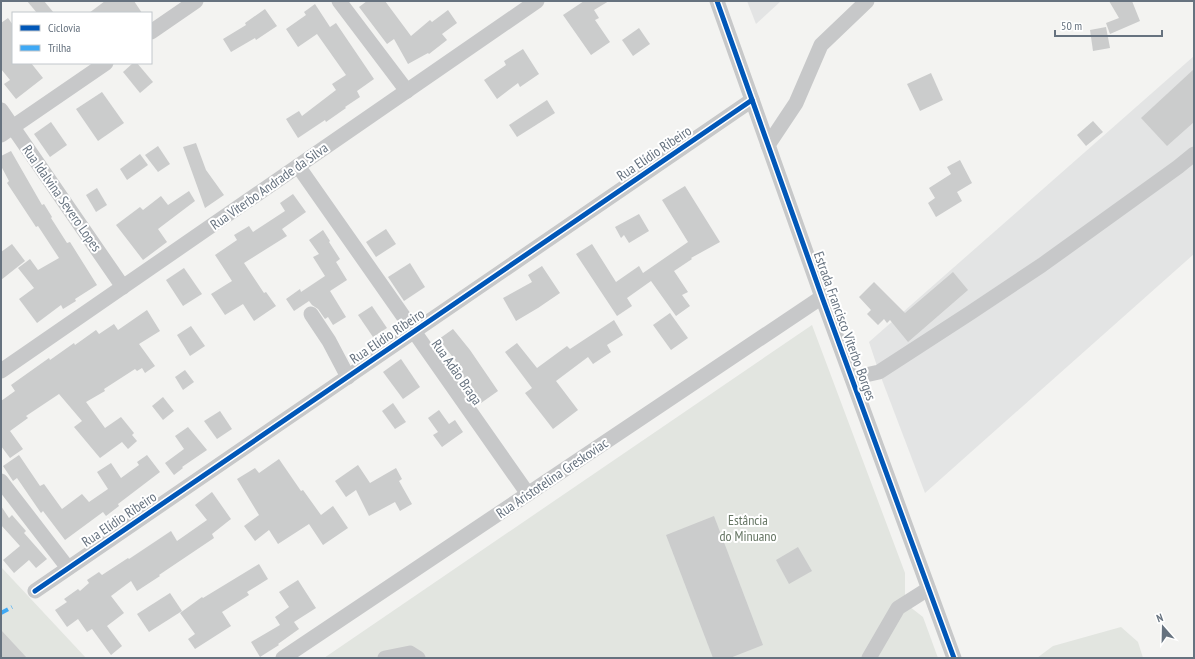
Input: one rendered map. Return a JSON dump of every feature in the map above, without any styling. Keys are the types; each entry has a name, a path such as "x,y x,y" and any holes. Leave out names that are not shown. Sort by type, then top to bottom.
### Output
{"street":[{"path":"152,31 196,1"},
{"path":"340,1 407,91"},
{"name":"Rua Viterbo Andrade da Silva","path":"1,371 537,1"},
{"name":"Estrada Francisco Viterbo Borges","path":"717,1 822,297 954,658"},
{"path":"768,146 796,103 821,45 867,1"},
{"path":"7,131 105,64"},
{"name":"Rua Elídio Ribeiro","path":"35,591 752,100"},
{"name":"Rua Idalvina Severo Lopes","path":"1,110 7,131 124,287"},
{"path":"852,378 879,372 970,313 1042,265 1194,154"},
{"name":"Rua Adão Braga","path":"298,166 528,494"},
{"name":"Rua Aristotelina Greskoviac","path":"283,658 822,297"},
{"path":"311,314 329,341 348,377"},
{"path":"1,481 68,568"},
{"path":"869,658 898,608 928,589"},
{"path":"385,658 410,653 418,658"}],"shaded area":[{"path":"747,1 781,1 756,24"},
{"path":"1194,56 1194,254 925,493 869,342"}],"green space":[{"name":"Estância do Minuano","path":"812,325 905,573 905,603 923,617 938,658 324,658"},
{"path":"1,567 86,658 1,658"},
{"path":"1121,627 1138,642 1143,658 1037,658 1053,646"}],"building":[{"path":"27,1 44,1 53,12 36,12"},
{"path":"105,1 134,1 141,12 90,12"},
{"path":"367,1 385,1 411,36 430,20 432,22 448,10 457,23 442,34 447,40 429,54 428,53 408,64 394,39 387,44 359,7"},
{"path":"584,1 609,1 594,10 599,18 595,20 610,42 591,55 563,15"},
{"path":"1109,1 1132,1 1140,21 1110,34 1106,23 1119,18"},
{"path":"315,4 330,27 336,23 374,79 357,91 360,97 345,107 346,108 326,122 325,120 298,138 286,119 299,111 302,116 336,90 332,84 346,75 317,34 298,47 286,29 306,15 304,12"},
{"path":"265,9 277,26 256,40 255,38 231,52 223,39 246,25 245,23"},
{"path":"8,18 12,24 12,64 32,64 43,78 16,99 4,84 10,80 1,69 1,23"},
{"path":"1106,27 1110,48 1093,51 1090,30"},
{"path":"639,28 650,44 633,56 622,40"},
{"path":"523,49 539,74 520,87 518,83 497,99 484,80 506,65 504,61"},
{"path":"132,64 138,64 153,82 140,93 123,72"},
{"path":"1194,69 1194,122 1167,146 1141,118"},
{"path":"931,73 943,100 920,111 907,84"},
{"path":"102,92 124,123 98,141 76,109"},
{"path":"547,100 555,113 517,137 509,125"},
{"path":"1093,121 1103,132 1086,146 1077,135"},
{"path":"51,122 67,145 50,157 34,134"},
{"path":"196,143 206,170 224,195 205,208 183,147"},
{"path":"158,146 170,164 158,172 145,155"},
{"path":"11,151 42,205 44,204 67,243 70,242 97,285 75,299 76,301 63,309 61,305 37,323 19,299 34,288 18,268 30,259 38,270 59,258 38,226 36,227 7,183 9,181 1,166 1,156"},
{"path":"140,154 148,165 127,180 120,169"},
{"path":"960,160 972,183 957,192 962,201 936,217 928,203 935,198 929,188 951,174 947,167"},
{"path":"685,186 720,242 691,258 692,259 674,271 688,292 682,295 690,306 676,316 651,281 627,298 632,306 617,316 576,254 592,244 616,282 639,266 643,273 688,242 662,200"},
{"path":"97,188 107,205 96,212 86,195"},
{"path":"189,191 195,201 158,229 167,242 143,260 116,225 140,207 143,210 161,196 168,205"},
{"path":"293,194 306,212 282,229 287,236 244,263 264,293 266,292 276,306 254,321 243,304 225,315 211,294 232,281 215,255 237,240 234,235 249,226 253,232 285,211 280,203"},
{"path":"639,214 649,231 629,243 624,235 621,238 615,227"},
{"path":"386,229 396,244 376,257 366,242"},
{"path":"323,230 340,259 336,262 347,280 330,291 346,317 333,325 328,317 325,319 318,309 309,301 294,311 286,299 300,289 301,292 325,276 313,257 319,254 309,240"},
{"path":"12,244 25,261 1,280 1,252"},
{"path":"410,263 425,287 404,301 388,277"},
{"path":"542,266 560,293 516,321 503,298 532,282 528,275"},
{"path":"184,268 202,294 183,306 166,280"},
{"path":"953,272 968,290 908,342 890,320 887,323 884,319 878,325 867,314 871,310 859,297 874,282 905,313"},
{"path":"372,306 387,328 373,337 358,315"},
{"path":"147,310 160,331 139,344 155,366 145,373 142,368 137,371 135,369 104,389 105,391 86,402 105,428 121,417 134,433 132,435 137,441 128,449 122,442 100,458 74,427 82,421 59,394 26,416 28,418 10,431 23,449 10,458 1,446 1,401 15,391 11,385 49,358 50,360 96,330 99,334 114,324 118,330"},
{"path":"670,313 688,338 671,350 653,325"},
{"path":"614,320 623,335 607,345 611,352 593,364 588,357 556,381 578,410 553,429 525,393 532,388 505,352 517,343 537,368 567,346 570,349"},
{"path":"191,326 205,346 190,356 177,335"},
{"path":"453,329 470,350 498,391 481,403 462,375 461,376 454,367 458,364 439,339"},
{"path":"401,359 420,387 403,399 383,372"},
{"path":"185,370 194,382 183,390 175,377"},
{"path":"163,397 174,411 163,420 152,406"},
{"path":"393,403 406,422 395,429 382,411"},
{"path":"439,410 449,424 455,420 463,432 442,447 433,435 438,432 428,418"},
{"path":"220,411 232,429 217,439 204,421"},
{"path":"188,427 207,450 182,467 183,468 174,475 165,463 184,449 175,436"},
{"path":"19,455 40,486 44,484 62,509 82,494 89,502 108,489 97,472 111,463 121,478 139,465 137,462 147,455 160,472 118,504 119,506 106,516 103,512 65,540 43,511 41,513 17,478 13,481 3,466"},
{"path":"279,459 301,491 303,490 321,515 333,506 348,528 323,545 309,524 278,544 269,530 255,541 244,526 259,515 237,479 255,468 259,473"},
{"path":"358,465 370,483 396,468 402,479 399,481 412,504 400,511 395,502 369,516 356,490 346,497 335,481"},
{"path":"212,492 231,519 212,534 214,538 137,591 131,581 111,596 124,613 107,626 122,646 111,655 92,629 87,632 78,619 67,627 55,610 67,602 64,599 78,589 80,591 89,583 87,580 99,572 102,575 171,531 177,541 207,520 195,505"},
{"path":"1,506 9,518 12,515 26,531 24,533 47,559 36,568 29,560 14,573 3,560 20,546 1,525"},
{"path":"714,516 763,645 730,658 713,658 666,535"},
{"path":"798,547 812,571 789,584 776,560"},
{"path":"259,564 268,579 247,592 249,595 222,612 231,626 195,649 188,639 195,634 180,613 202,597 203,598"},
{"path":"298,580 316,608 294,622 299,629 278,644 279,645 260,657 251,642 280,625 275,617 289,607 279,592"},
{"path":"170,593 182,611 149,632 137,614"},
{"path":"1,630 27,658 1,658"}],"marked path":[{"path":"1,613 12,607"}],"cycle path":[{"path":"717,1 822,297 954,658"},
{"path":"35,591 752,100"}]}
